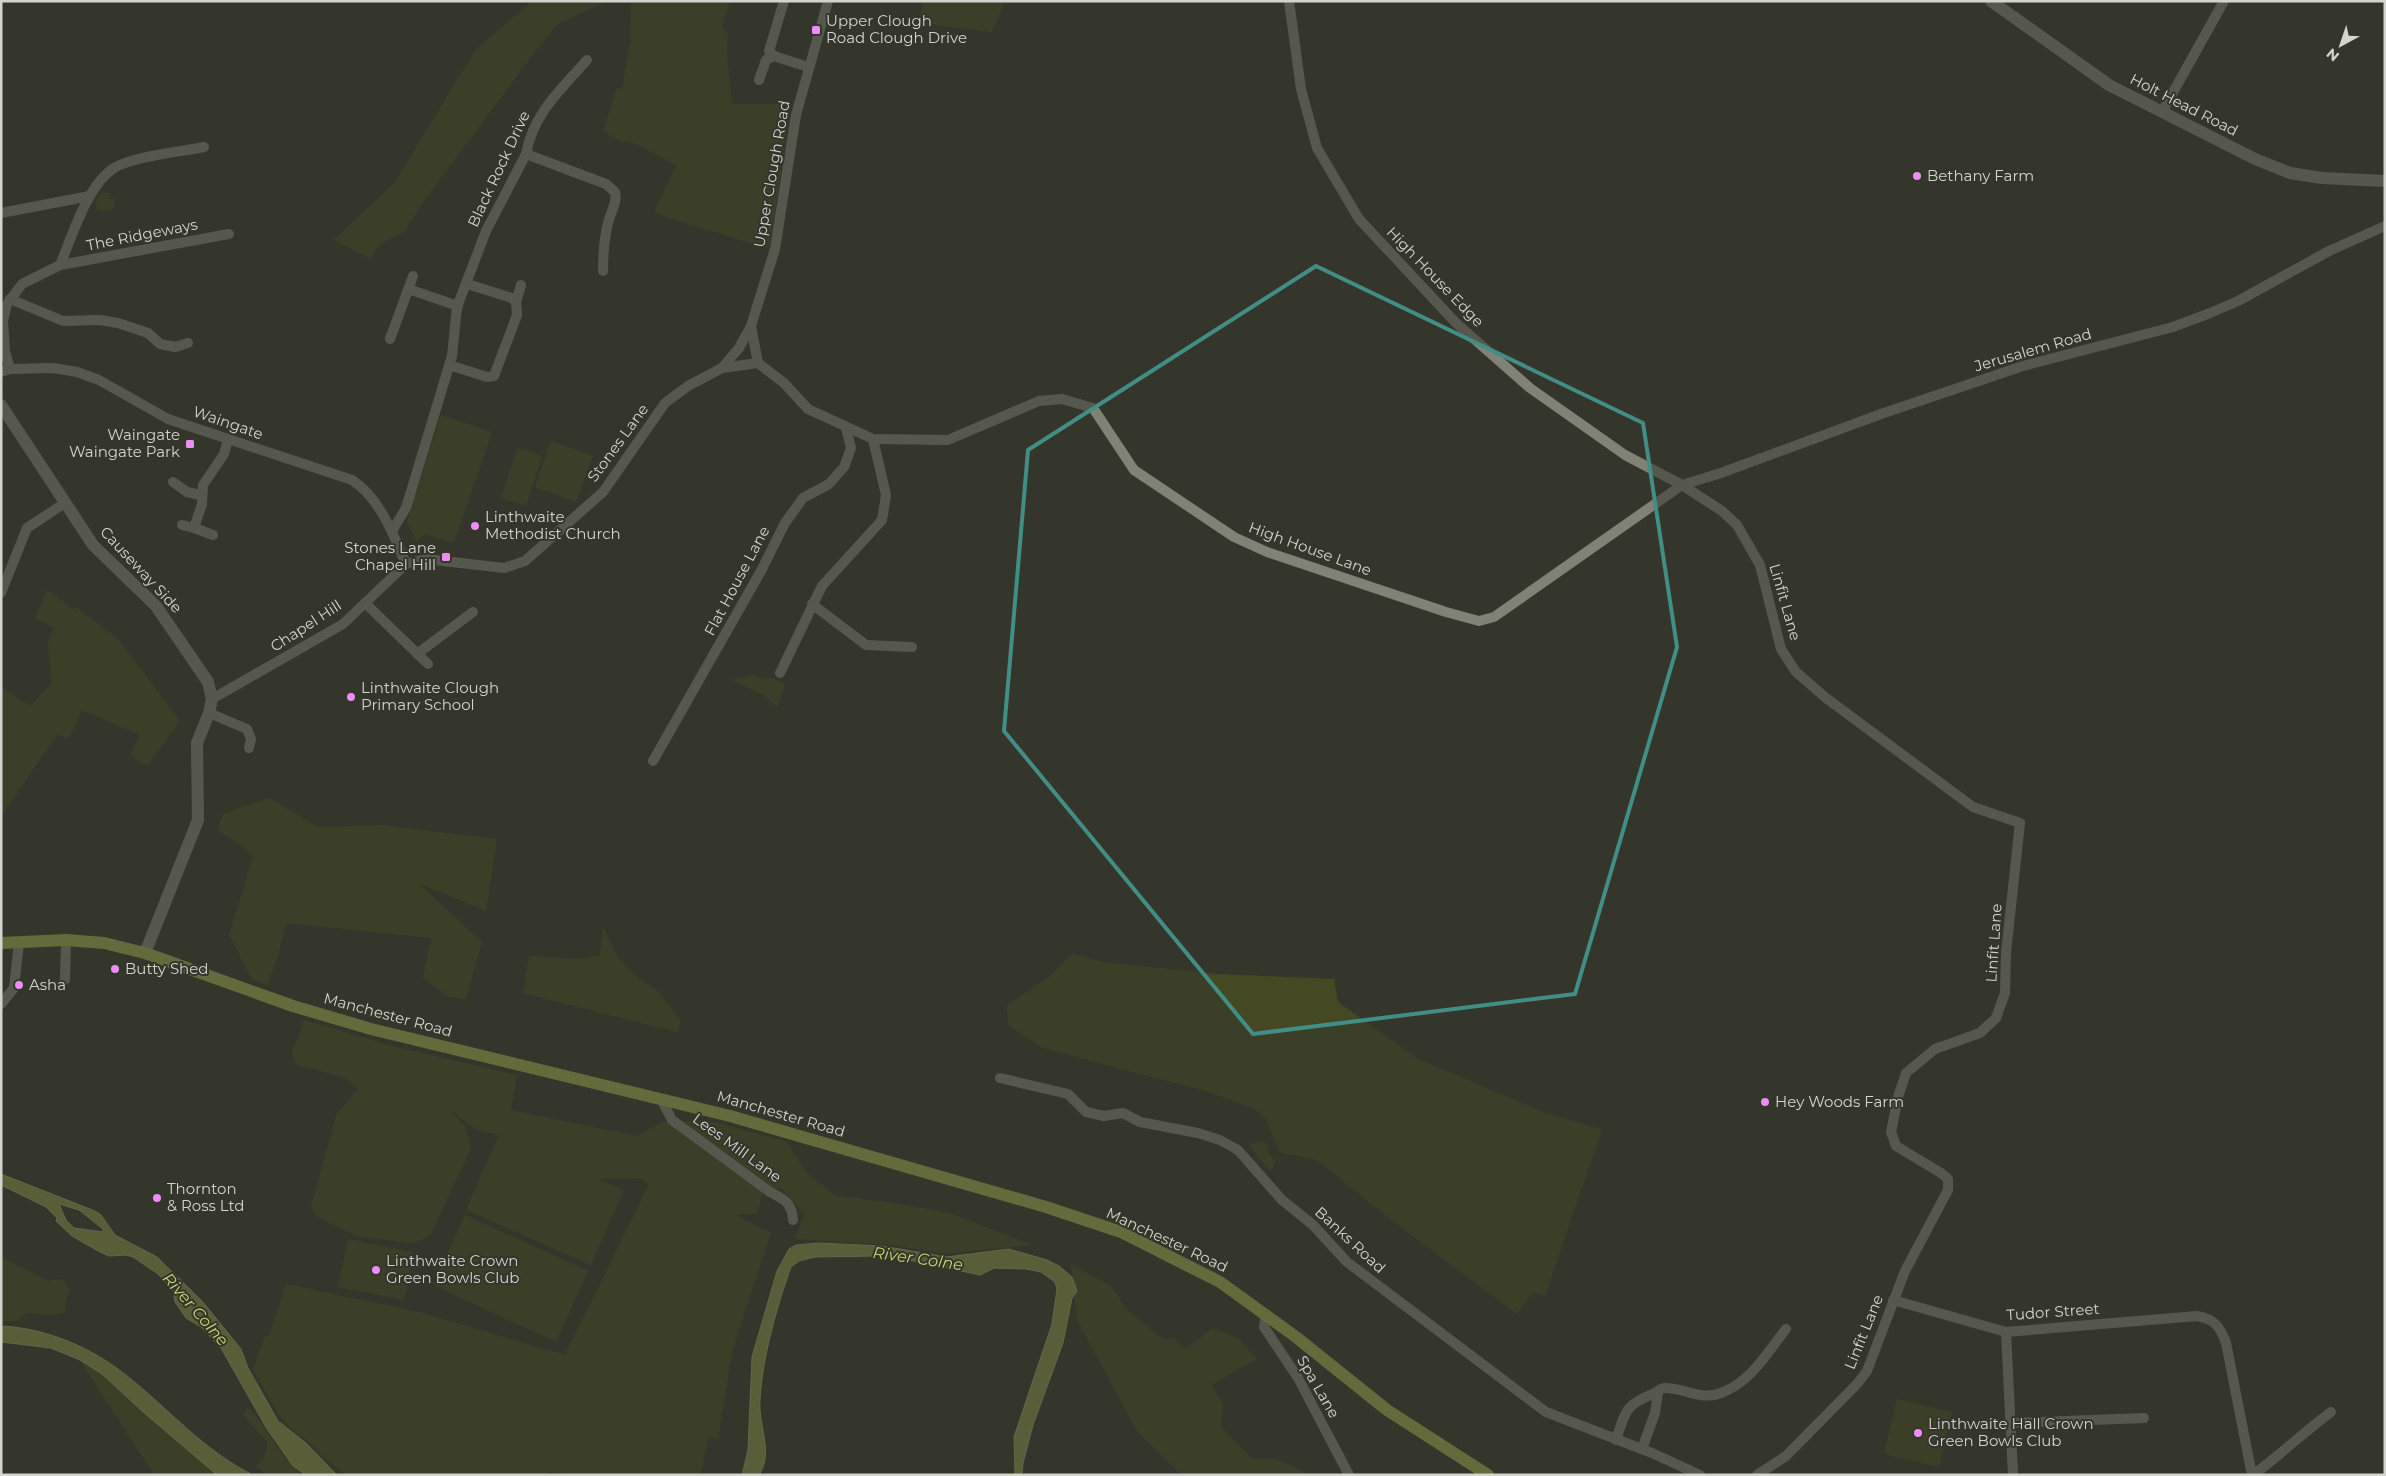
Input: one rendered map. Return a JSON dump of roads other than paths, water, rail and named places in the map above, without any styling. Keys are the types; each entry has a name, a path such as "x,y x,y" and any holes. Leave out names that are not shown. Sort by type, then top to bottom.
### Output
{"main road":[{"name":"Manchester Road","path":"1,943 66,940 104,943 145,953 293,1006 371,1030 730,1116 1046,1207 1120,1232 1220,1282 1266,1314 1387,1410 1488,1475"}],"street":[{"path":"784,1 769,51 774,56 808,67"},
{"name":"Upper Clough Road","path":"738,348 751,326 775,249 796,115 828,1"},
{"name":"High House Edge","path":"1289,1 1301,89 1317,148 1359,219 1456,323 1530,388 1625,455 1682,485"},
{"name":"Holt Head Road","path":"1991,1 2110,85 2254,159 2290,173 2322,178 2385,181"},
{"path":"2162,112 2224,1"},
{"path":"759,80 766,60 774,56"},
{"name":"Black Rock Drive","path":"392,531 406,508 449,365 458,306 486,231 526,154 528,140 540,114 587,60"},
{"name":"The Ridgeways","path":"60,265 90,196 103,178 113,169 126,163 204,148"},
{"path":"526,154 606,184 615,192 616,200 608,222 605,240 603,271"},
{"path":"1,213 90,196"},
{"name":"Jerusalem Road","path":"1682,485 1721,474 1881,414 2023,366 2173,327 2238,301 2328,251 2385,226"},
{"name":"The Ridgeways","path":"10,298 22,284 38,274 60,265 229,234"},
{"path":"390,339 413,276"},
{"path":"467,284 512,298 516,302"},
{"path":"449,365 487,377 494,376 518,315 516,302 521,285"},
{"path":"408,288 458,306"},
{"path":"6,371 4,322 10,298 63,321 100,320 118,323 148,333 160,344 175,347 188,343"},
{"path":"722,368 758,363 751,326"},
{"name":"Stones Lane","path":"406,564 426,559 504,568 525,561 603,492 665,403 688,386 722,368 738,348"},
{"name":"High House Lane","path":"758,363 784,384 808,410 873,439 948,440 1039,401 1062,400 1094,408 1134,470 1234,537 1276,555 1446,612 1479,621 1494,617 1682,485"},
{"name":"Waingate","path":"6,371 53,368 77,372 99,380 168,419 352,480 364,487 368,493 392,531 406,564"},
{"name":"Causeway Side","path":"1,405 93,545 156,606 208,682 212,699"},
{"name":"Flat House Lane","path":"652,761 752,587 785,524 804,498 829,484 844,467 851,448 846,428"},
{"path":"780,673 822,586 882,520 886,495 873,439"},
{"path":"194,528 202,504 203,485 224,454 228,440"},
{"path":"173,482 187,492 202,495"},
{"name":"Linfit Lane","path":"1682,485 1722,511 1737,525 1760,566 1781,649 1796,672 1826,698 1974,807 2020,824 2006,952 2005,993 1996,1018 1980,1033 1935,1049 1906,1073 1898,1097 1891,1132 1896,1146 1948,1179 1948,1190 1905,1271 1869,1367 1857,1384 1786,1456 1757,1475"},
{"path":"1,593 27,528 65,503"},
{"path":"182,525 213,535"},
{"name":"Chapel Hill","path":"212,699 343,624 406,564"},
{"path":"365,603 428,664"},
{"path":"812,604 866,645 912,647"},
{"path":"417,654 473,612"},
{"path":"145,953 198,820 197,743 209,713 212,699"},
{"path":"209,713 247,729 251,738 249,748"},
{"path":"64,980 66,940"},
{"path":"1,1004 5,993 14,988 20,942"},
{"name":"Banks Road","path":"1000,1078 1068,1094 1086,1112 1104,1116 1123,1113 1140,1122 1198,1133 1220,1140 1238,1150 1282,1200 1313,1225 1347,1262 1546,1412 1642,1449 1700,1475"},
{"name":"Lees Mill Lane","path":"661,1099 672,1120 770,1192 785,1200 792,1208 793,1220"},
{"name":"Tudor Street","path":"1893,1300 2006,1332 2197,1316 2208,1318 2217,1324 2226,1343 2252,1475"},
{"name":"Spa Lane","path":"1266,1314 1264,1327 1298,1378 1349,1475"},
{"path":"1616,1440 1630,1405 1642,1397 1665,1388 1710,1397 1722,1393 1747,1378 1786,1330"},
{"path":"2006,1332 2013,1475"},
{"path":"1642,1449 1655,1413 1658,1392"},
{"path":"2252,1475 2284,1452 2302,1433 2331,1412"},
{"path":"2011,1423 2144,1418"}],"water":[{"name":"River Colne","path":"1,1174 95,1211 101,1215 115,1235 157,1257 202,1301 241,1349 248,1368 278,1421 306,1443 337,1475 306,1475 293,1466 267,1429 221,1348 201,1327 186,1318 175,1302 173,1290 158,1274 133,1257 126,1255 109,1256 98,1251 72,1236 56,1221 57,1218 46,1207 1,1185","holes":["59,1204 79,1210 103,1229 103,1232 74,1228 66,1220"]},
{"name":"River Colne","path":"819,1243 882,1246 947,1257 1009,1249 1047,1260 1059,1266 1072,1277 1077,1291 1072,1298 1063,1343 1033,1425 1023,1463 1022,1475 1015,1475 1014,1437 1052,1324 1057,1289 1055,1282 1041,1272 1026,1269 994,1268 980,1275 920,1262 879,1256 815,1257 799,1261 791,1267 771,1333 761,1384 760,1409 765,1458 759,1475 742,1475 748,1450 752,1357 777,1271 789,1249 796,1245"},
{"path":"1,1326 52,1335 84,1348 127,1376 203,1442 235,1465 253,1475 217,1475 102,1374 80,1360 51,1348 1,1342"}],"place":[{"name":"Upper Clough Road Clough Drive","path":"816,30"},
{"name":"Bethany Farm","path":"1917,176"},
{"name":"Waingate Waingate Park","path":"190,444"},
{"name":"Linthwaite Methodist Church","path":"475,526"},
{"name":"Stones Lane Chapel Hill","path":"446,557"},
{"name":"Linthwaite Clough Primary School","path":"351,697"},
{"name":"Butty Shed","path":"115,969"},
{"name":"Asha","path":"19,985"},
{"name":"Hey Woods Farm","path":"1765,1102"},
{"name":"Thornton & Ross Ltd","path":"157,1198"},
{"name":"Linthwaite Crown Green Bowls Club","path":"376,1270"},
{"name":"Linthwaite Hall Crown Green Bowls Club","path":"1918,1433"}]}
